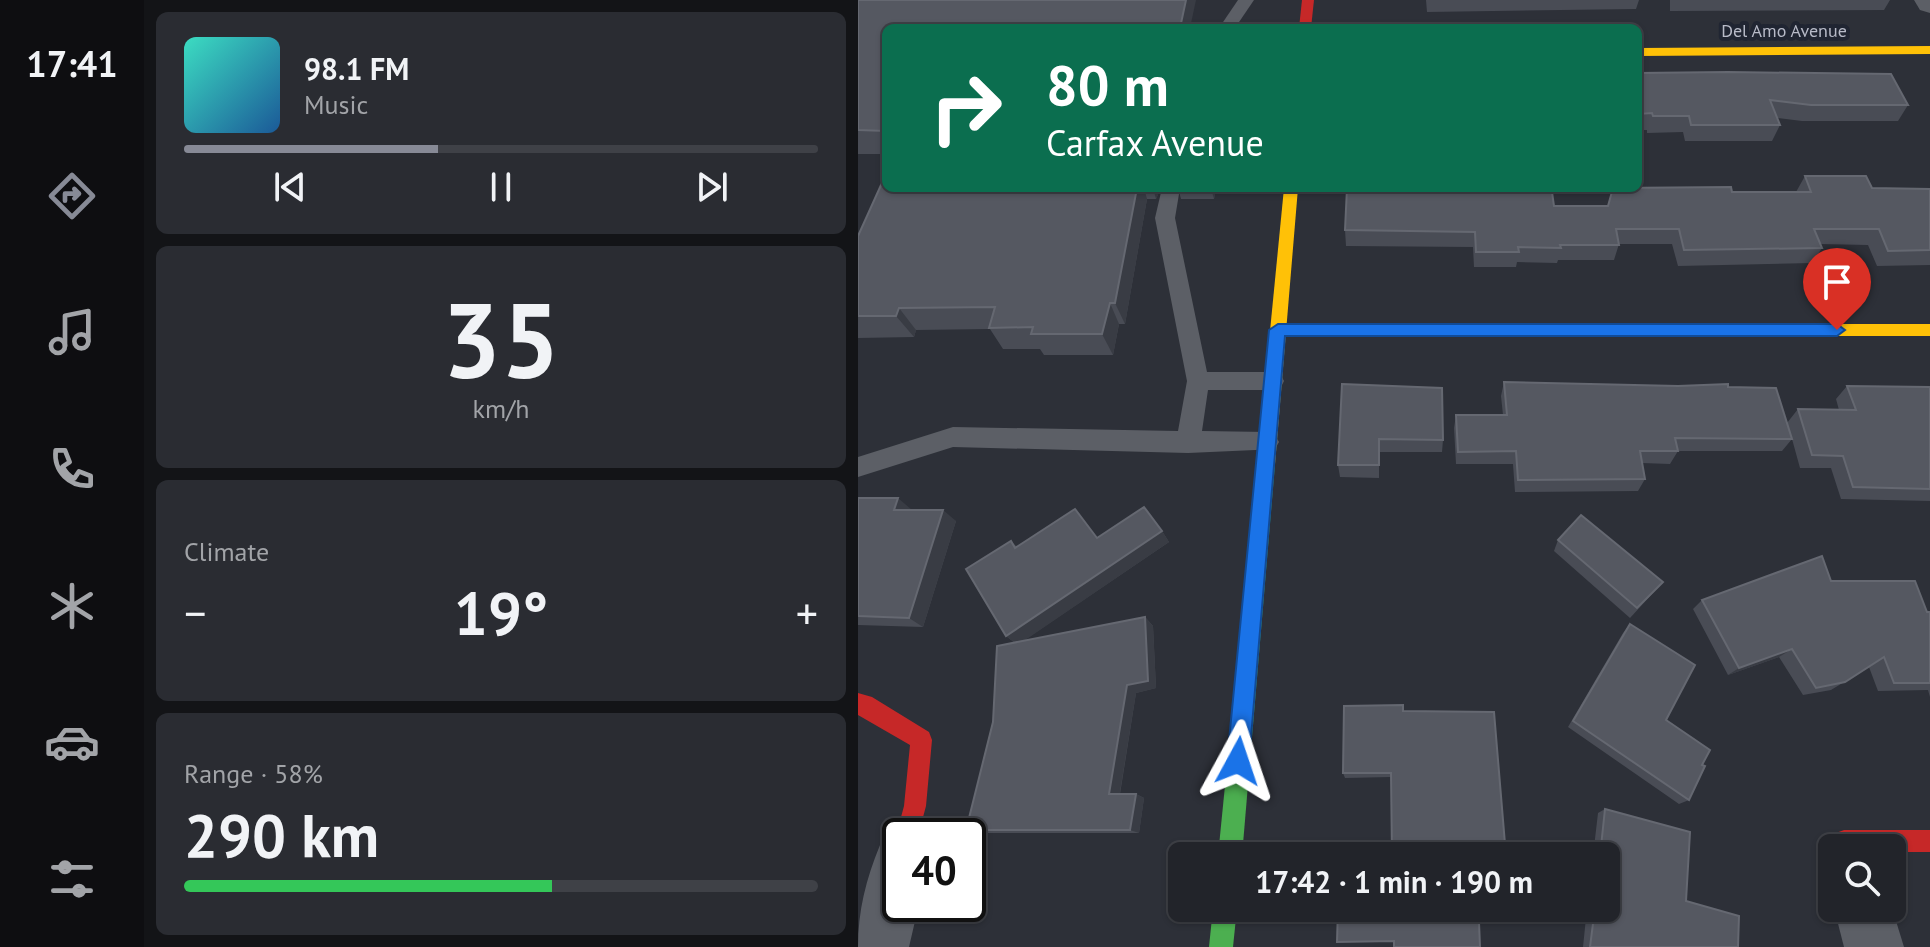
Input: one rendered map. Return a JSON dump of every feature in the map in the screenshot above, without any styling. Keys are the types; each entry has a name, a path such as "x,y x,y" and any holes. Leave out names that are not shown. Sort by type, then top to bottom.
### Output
{"street":[{"path":"1305,24 1308,0"},
{"name":"Del Amo Avenue","path":"1642,52 1930,50"},
{"path":"1231,842 1291,192"},
{"path":"1278,330 1930,330"},
{"path":"858,704 865,704 921,740 912,818"},
{"path":"1906,842 1930,841"},
{"path":"879,947 885,922"},
{"path":"1221,947 1224,922"},
{"path":"1867,922 1874,947"}],"lane":[{"path":"1230,24 1246,0"},
{"path":"1170,192 1165,218 1198,381 1188,443"},
{"path":"1198,381 1273,381"},
{"path":"858,467 953,437 1267,442"}],"building":[{"path":"858,0 1186,0 1181,24 882,24 882,131 858,130"},
{"path":"1642,73 1891,74 1908,105 1811,105 1770,100 1780,125 1691,125 1689,116 1642,114"},
{"path":"1805,176 1866,176 1872,188 1930,189 1930,250 1888,251 1879,229 1814,229 1822,248 1684,250 1679,229 1616,229 1619,245 1518,247 1519,252 1476,252 1475,232 1345,230 1347,192 1552,192 1554,206 1608,206 1612,192 1642,192 1642,188 1731,187 1732,192 1811,192"},
{"path":"882,183 882,192 1136,192 1115,303 1110,303 1102,334 1031,334 1033,327 989,328 995,307 899,308 896,316 858,316 858,236"},
{"path":"1504,382 1678,386 1728,384 1728,387 1776,388 1792,439 1675,438 1678,451 1640,451 1645,479 1518,480 1516,451 1458,452 1456,415 1507,415"},
{"path":"1342,384 1442,388 1443,440 1379,439 1379,465 1338,465"},
{"path":"1847,386 1930,387 1930,489 1853,487 1843,456 1812,455 1798,409 1856,410"},
{"path":"858,498 898,498 894,510 943,510 909,618 858,616"},
{"path":"1144,507 1162,531 1006,636 966,569 1011,541 1015,548 1075,509 1097,538"},
{"path":"1581,515 1663,582 1637,608 1558,540"},
{"path":"1822,556 1831,581 1915,581 1927,612 1930,612 1930,683 1894,683 1884,657 1845,682 1816,688 1792,649 1739,668 1702,600"},
{"path":"1145,617 1148,681 1127,685 1109,794 1136,794 1130,830 986,830 986,818 969,818 993,722 997,646"},
{"path":"1630,624 1695,665 1666,720 1710,750 1689,800 1573,721"},
{"path":"1403,705 1403,711 1494,712 1505,842 1392,842 1391,773 1343,773 1344,706"},
{"path":"1605,809 1690,832 1686,901 1739,916 1738,947 1590,947 1593,922 1620,922 1620,842 1601,842"},
{"path":"1338,922 1479,922 1480,947 1394,947 1394,941 1337,942"}],"traffic: fast":[{"path":"1231,842 1266,464"},
{"path":"1221,947 1224,922"}],"traffic: slow":[{"path":"1642,52 1930,50"},
{"path":"1266,464 1291,192"},
{"path":"1651,330 1930,330"}],"traffic: jam":[{"path":"1305,24 1308,0"},
{"path":"1278,330 1651,330"},
{"path":"858,704 865,704 921,740 912,818"},
{"path":"1906,841 1930,841"}],"route":[{"path":"1238,761 1278,330 1837,330"}]}
